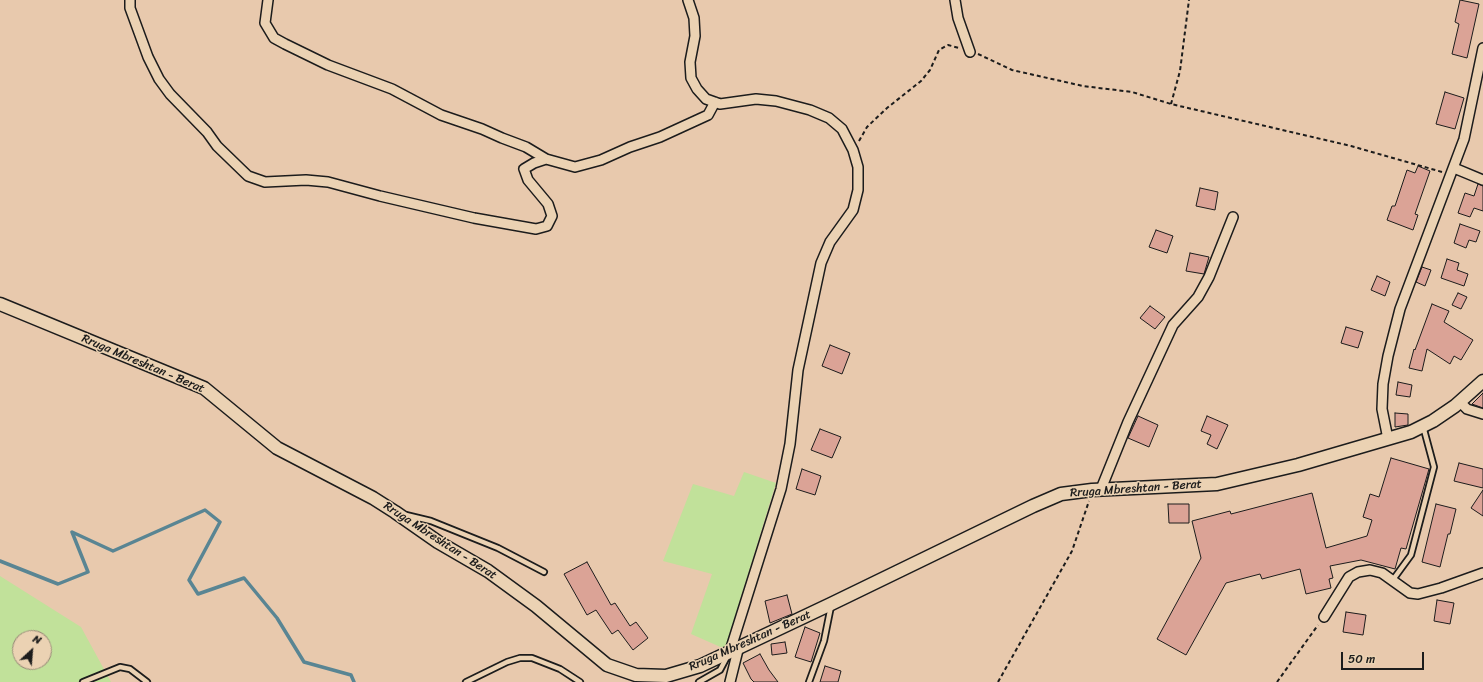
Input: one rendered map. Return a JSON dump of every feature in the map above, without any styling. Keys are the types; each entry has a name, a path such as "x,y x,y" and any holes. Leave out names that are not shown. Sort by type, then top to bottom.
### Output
{"street":[{"path":"130,0 130,8 148,57 159,79 170,94 207,132 217,146 248,176 265,182 306,180 328,182 448,213 536,229 547,226 552,216 548,204 528,180 524,169 534,163 546,159"},
{"path":"268,0 265,23 274,38 285,44 328,65 392,89 441,115 482,128 502,138 526,147 546,159 575,167 601,160 630,147 660,137 708,115 715,102"},
{"path":"688,0 694,18 694,36 690,62 691,78 697,89 706,99 720,104 756,99 776,101 810,110 829,118 842,129 853,150 858,167 858,190 853,210 830,242 821,263 798,370 790,444 780,489 734,649 730,682"},
{"path":"955,0 958,18 970,52"},
{"path":"1388,439 1382,409 1383,384 1388,356 1400,309 1464,139 1483,48"},
{"path":"1453,171 1483,180"},
{"path":"1096,490 1173,326 1198,297 1209,276 1233,217"},
{"name":"Rruga Mbreshtan - Berat","path":"0,304 204,388 277,448 373,498 438,542 488,571 536,606 607,665 636,675 666,676 700,666 1033,506 1061,494 1096,490 1217,484 1298,465 1388,439 1423,426 1433,421 1460,402 1483,381"},
{"path":"1460,402 1467,409 1483,414"},
{"path":"1324,617 1349,577 1358,572 1370,570 1382,573 1410,593 1418,594 1441,588 1483,573"}],"lane":[{"path":"1392,581 1411,555 1434,467 1423,426"},
{"path":"395,512 431,522 483,542 544,572"},
{"path":"809,682 824,641 831,604"},
{"path":"699,682 720,670 734,649"},
{"path":"466,682 507,662 520,658 532,658 560,669 580,682"},
{"path":"83,682 120,667 130,670 147,682"}],"path":[{"path":"1171,104 1180,71 1189,0"},
{"path":"853,150 867,127 886,108 921,82 930,70 939,50 948,45 970,52 1012,70 1082,86 1132,92 1171,104 1453,171"},
{"path":"998,682 1072,551 1096,490"},
{"path":"1277,682 1324,617"}],"green space":[{"path":"744,472 776,483 725,649 691,634 712,574 663,561 693,484 734,496"},
{"path":"0,576 81,627 111,682 0,682"}],"building":[{"path":"1460,0 1479,4 1467,58 1452,54 1459,24 1455,22"},
{"path":"1445,92 1464,98 1455,129 1436,124"},
{"path":"1418,166 1430,171 1415,214 1418,215 1413,230 1387,220 1392,206 1395,206 1407,170 1415,173"},
{"path":"1478,184 1483,186 1483,211 1474,208 1470,217 1458,213 1465,193 1474,196"},
{"path":"1200,188 1218,192 1215,210 1196,206"},
{"path":"1460,224 1480,231 1476,242 1469,240 1466,248 1454,243"},
{"path":"1156,230 1173,236 1167,253 1149,247"},
{"path":"1190,253 1209,257 1204,274 1186,271"},
{"path":"1447,259 1459,263 1457,270 1468,274 1464,286 1441,278"},
{"path":"1422,267 1431,270 1425,286 1416,282"},
{"path":"1377,276 1390,282 1385,296 1371,290"},
{"path":"1458,293 1467,297 1461,309 1452,305"},
{"path":"1432,304 1449,311 1444,322 1473,340 1461,360 1454,356 1450,364 1427,349 1422,371 1409,368 1414,349 1415,350"},
{"path":"1150,306 1165,317 1155,329 1140,318"},
{"path":"1346,327 1363,332 1358,348 1341,343"},
{"path":"830,345 850,353 842,374 822,366"},
{"path":"1398,382 1412,385 1410,397 1396,395"},
{"path":"1483,393 1483,408 1472,404"},
{"path":"1395,413 1408,414 1408,425 1395,427"},
{"path":"1138,416 1158,425 1149,447 1128,438"},
{"path":"1207,416 1228,425 1217,449 1207,444 1211,435 1201,431"},
{"path":"820,429 841,437 832,458 811,450"},
{"path":"1391,458 1429,469 1406,549 1401,548 1395,569 1361,560 1330,566 1333,578 1329,579 1331,588 1306,594 1300,569 1262,579 1260,574 1226,583 1186,655 1157,639 1201,558 1192,521 1230,511 1231,514 1312,493 1326,548 1367,536 1372,520 1363,517 1370,494 1379,497"},
{"path":"1459,463 1483,469 1483,488 1454,481"},
{"path":"802,469 821,476 815,495 796,489"},
{"path":"1483,490 1483,516 1471,508"},
{"path":"1168,504 1189,504 1189,523 1169,523"},
{"path":"1436,504 1456,509 1440,567 1422,562"},
{"path":"587,562 611,605 615,603 630,626 636,622 648,638 633,650 618,630 612,634 596,610 587,615 564,574"},
{"path":"787,595 792,614 770,623 765,601"},
{"path":"1437,600 1454,603 1450,624 1434,621"},
{"path":"1346,612 1366,615 1363,635 1343,632"},
{"path":"805,627 820,633 811,662 795,657"},
{"path":"785,642 787,653 772,655 771,644"},
{"path":"760,654 778,682 754,682 751,679 743,663"},
{"path":"825,666 841,671 838,682 820,682"}],"waterway":[{"path":"0,561 58,584 88,572 72,532 113,551 205,510 220,522 189,580 198,594 244,578 277,618 304,662 351,675 354,682"}]}
